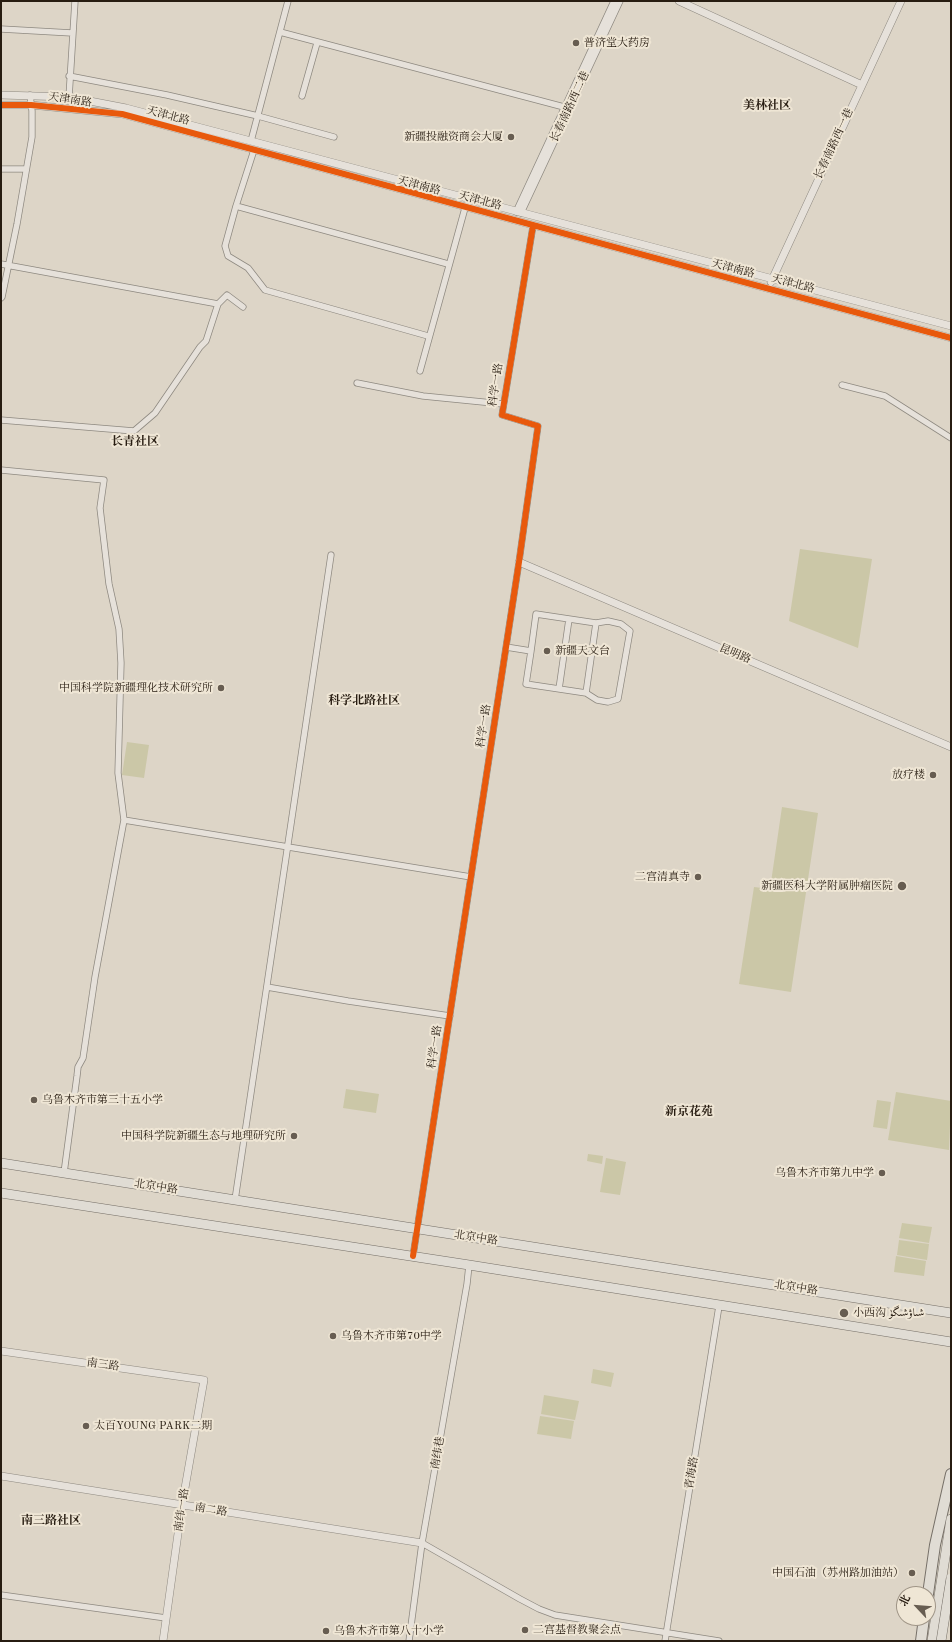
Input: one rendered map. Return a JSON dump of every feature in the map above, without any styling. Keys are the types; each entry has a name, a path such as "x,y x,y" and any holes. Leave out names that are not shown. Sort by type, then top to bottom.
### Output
{"highway":[{"path":"929,1586 935,1545 951,1474"},
{"path":"921,1641 923,1626"}],"main road":[{"name":"北京中路","path":"1,1163 951,1313"},
{"path":"1,1193 413,1256 951,1342"},
{"path":"932,1641 950,1523"},
{"path":"941,1641 951,1578"}],"street":[{"path":"69,97 69,76 75,1"},
{"path":"251,141 288,1"},
{"name":"长春南路西二巷","path":"519,212 564,107 614,1"},
{"name":"长春南路西二巷","path":"519,212 620,1"},
{"path":"679,1 862,85"},
{"name":"长春南路西一巷","path":"768,288 901,1"},
{"path":"1,28 72,33"},
{"path":"280,32 564,107"},
{"path":"302,96 317,43"},
{"path":"69,76 167,95 258,116 334,138"},
{"name":"天津南路","path":"1,95 69,97 126,108 951,326"},
{"path":"1,298 9,265 32,137 30,95"},
{"name":"天津北路","path":"1,104 31,105 122,114 465,208 951,338"},
{"path":"254,150 225,246 228,256 248,268 265,290 428,336"},
{"path":"1,169 26,169"},
{"path":"443,202 445,192"},
{"path":"236,206 448,264"},
{"path":"420,371 428,336 465,208"},
{"name":"科学一路","path":"413,1256 519,562 538,426 502,415 533,226"},
{"path":"620,249 622,240"},
{"path":"1,264 218,304"},
{"path":"1,420 134,431 155,413 200,347 206,341 218,304 227,295 243,306"},
{"path":"357,383 423,396 503,404"},
{"path":"842,385 885,396 951,438"},
{"path":"1,470 104,480 100,508 109,584 119,629 121,663 118,773 124,820 95,977 83,1058 78,1067 64,1173"},
{"path":"235,1200 331,555"},
{"name":"昆明路","path":"519,562 951,747"},
{"path":"536,614 569,619 596,623 608,621 622,624 630,631 618,699 608,702 597,700 586,693 526,684 536,614"},
{"path":"559,689 569,619"},
{"path":"586,693 596,623"},
{"path":"506,647 531,651"},
{"path":"124,820 471,877"},
{"path":"267,987 450,1016"},
{"name":"南纬巷","path":"409,1641 422,1543 469,1265"},
{"name":"青海路","path":"665,1641 719,1306"},
{"name":"南三路","path":"1,1351 204,1380"},
{"name":"南纬一路","path":"163,1641 182,1506 204,1380"},
{"name":"南二路","path":"1,1476 422,1543"},
{"path":"422,1543 539,1609 555,1615 719,1641"},
{"path":"1,1595 166,1618"}],"shaded area":[{"path":"800,549 872,559 858,648 789,621"},
{"path":"127,742 149,745 144,778 122,775"},
{"path":"782,807 818,813 791,992 739,984 754,887 770,889"},
{"path":"346,1089 379,1094 376,1113 343,1108"},
{"path":"896,1092 951,1101 949,1150 888,1140"},
{"path":"877,1100 891,1102 887,1129 873,1127"},
{"path":"588,1154 603,1156 602,1164 587,1161"},
{"path":"606,1158 626,1162 620,1195 600,1192"},
{"path":"902,1223 932,1227 929,1243 899,1238"},
{"path":"899,1240 929,1244 927,1260 897,1255"},
{"path":"896,1256 926,1261 924,1276 894,1272"},
{"path":"593,1369 614,1373 611,1387 591,1383"},
{"path":"544,1395 579,1401 575,1420 541,1414"},
{"path":"540,1416 574,1421 571,1439 537,1434"}],"cycle path":[{"path":"1,105 31,105 122,114 951,338"},
{"path":"413,1256 519,562 538,426 502,415 533,226"}],"place":[{"name":"普济堂大药房","path":"576,43"},
{"name":"新疆投融资商会大厦","path":"511,137"},
{"name":"新疆天文台","path":"547,651"},
{"name":"中国科学院新疆理化技术研究所","path":"221,688"},
{"name":"放疗楼","path":"933,775"},
{"name":"二宫清真寺","path":"698,877"},
{"name":"新疆医科大学附属肿瘤医院","path":"902,886"},
{"name":"乌鲁木齐市第三十五小学","path":"34,1100"},
{"name":"中国科学院新疆生态与地理研究所","path":"294,1136"},
{"name":"乌鲁木齐市第九中学","path":"882,1173"},
{"name":"小西沟 شىاۋشىگۈ","path":"844,1313"},
{"name":"乌鲁木齐市第70中学","path":"333,1336"},
{"name":"太百YOUNG PARK二期","path":"86,1426"},
{"name":"中国石油（苏州路加油站）","path":"912,1573"},
{"name":"二宫基督教聚会点","path":"525,1630"},
{"name":"乌鲁木齐市第八十小学","path":"326,1631"}],"district":[{"name":"美林社区","path":"767,106"},
{"name":"长青社区","path":"135,442"},
{"name":"科学北路社区","path":"364,701"},
{"name":"新京花苑","path":"689,1112"},
{"name":"南三路社区","path":"51,1521"}]}
